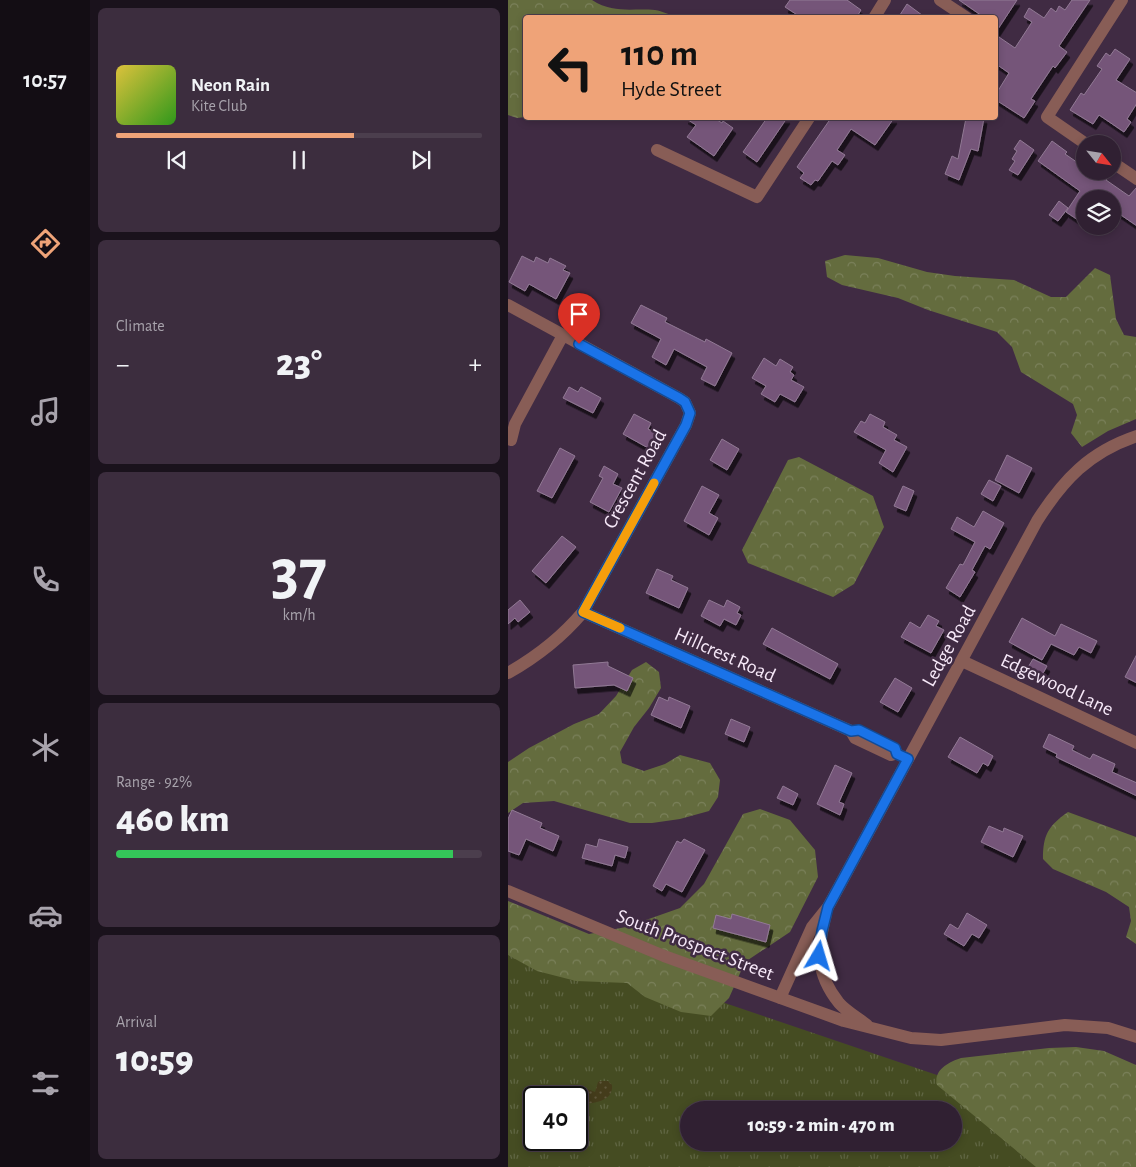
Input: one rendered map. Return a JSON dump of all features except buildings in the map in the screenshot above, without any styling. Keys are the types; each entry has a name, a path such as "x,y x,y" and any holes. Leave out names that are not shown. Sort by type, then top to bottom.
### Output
{"street":[{"path":"876,15 884,0"},
{"path":"940,0 962,15"},
{"path":"1076,137 1047,116 1122,0"},
{"path":"657,150 757,197 808,120"},
{"path":"1121,168 1136,179"},
{"name":"Crescent Road","path":"508,305 679,398 685,402 690,413 686,425 583,612 566,633 550,646 508,673"},
{"path":"511,440 515,424 563,335"},
{"name":"Ledge Road","path":"780,998 812,927 828,907 903,756 962,661 1037,522 1061,486 1076,471 1092,458 1118,443 1136,436"},
{"name":"Hillcrest Road","path":"583,612 851,731 859,730 895,748 903,756"},
{"name":"Edgewood Lane","path":"962,661 1136,743"},
{"name":"South Prospect Street","path":"508,891 664,956 844,1022 911,1038 926,1040 970,1037 1065,1025 1108,1028 1136,1036"},
{"name":"Ledge Road","path":"828,907 822,931 819,956 824,980 840,1004 869,1027"}],"green space":[{"path":"508,0 592,0 615,9 655,10 672,15 523,15 523,117 517,118 508,115"},
{"path":"845,255 878,258 927,272 1014,280 1051,297 1066,297 1095,268 1110,275 1116,319 1124,335 1136,337 1136,419 1108,431 1082,447 1071,433 1077,415 1073,404 1021,372 1012,347 997,332 928,310 898,298 842,285 827,277 825,261"},
{"path":"799,457 873,496 884,527 854,584 833,597 748,563 742,550 788,460"},
{"path":"646,662 659,672 661,688 649,708 634,727 620,752 622,763 644,771 665,764 680,755 710,763 720,780 718,797 709,811 680,819 652,823 630,823 554,801 523,803 508,813 508,762 529,748 574,724 599,714 616,696 632,670"},
{"path":"760,809 790,820 815,850 818,877 790,932 745,962 729,998 711,1016 681,1012 645,997 627,983 576,981 537,971 508,955 508,901 589,934 626,927 680,908 704,884 743,814"},
{"path":"1068,812 1136,837 1136,944 1126,937 1131,921 1129,907 1106,892 1053,869 1043,859 1044,844 1048,832"},
{"path":"508,916 719,1001 937,1075 1064,1167 508,1167"},
{"path":"1076,1047 1104,1051 1136,1065 1136,1167 1036,1167 962,1106 962,1101 956,1101 937,1085 937,1075 943,1067 961,1058 1049,1048"}],"sand":[{"path":"608,1081 612,1085 612,1091 601,1101 588,1103 588,1089 595,1092 598,1082"}],"slow traffic":[{"path":"620,628 583,612 654,483"}],"route":[{"path":"579,344 679,398 685,402 690,413 686,425 583,612 851,731 859,730 895,748 897,754 908,759 828,907 822,931 819,956"}]}
